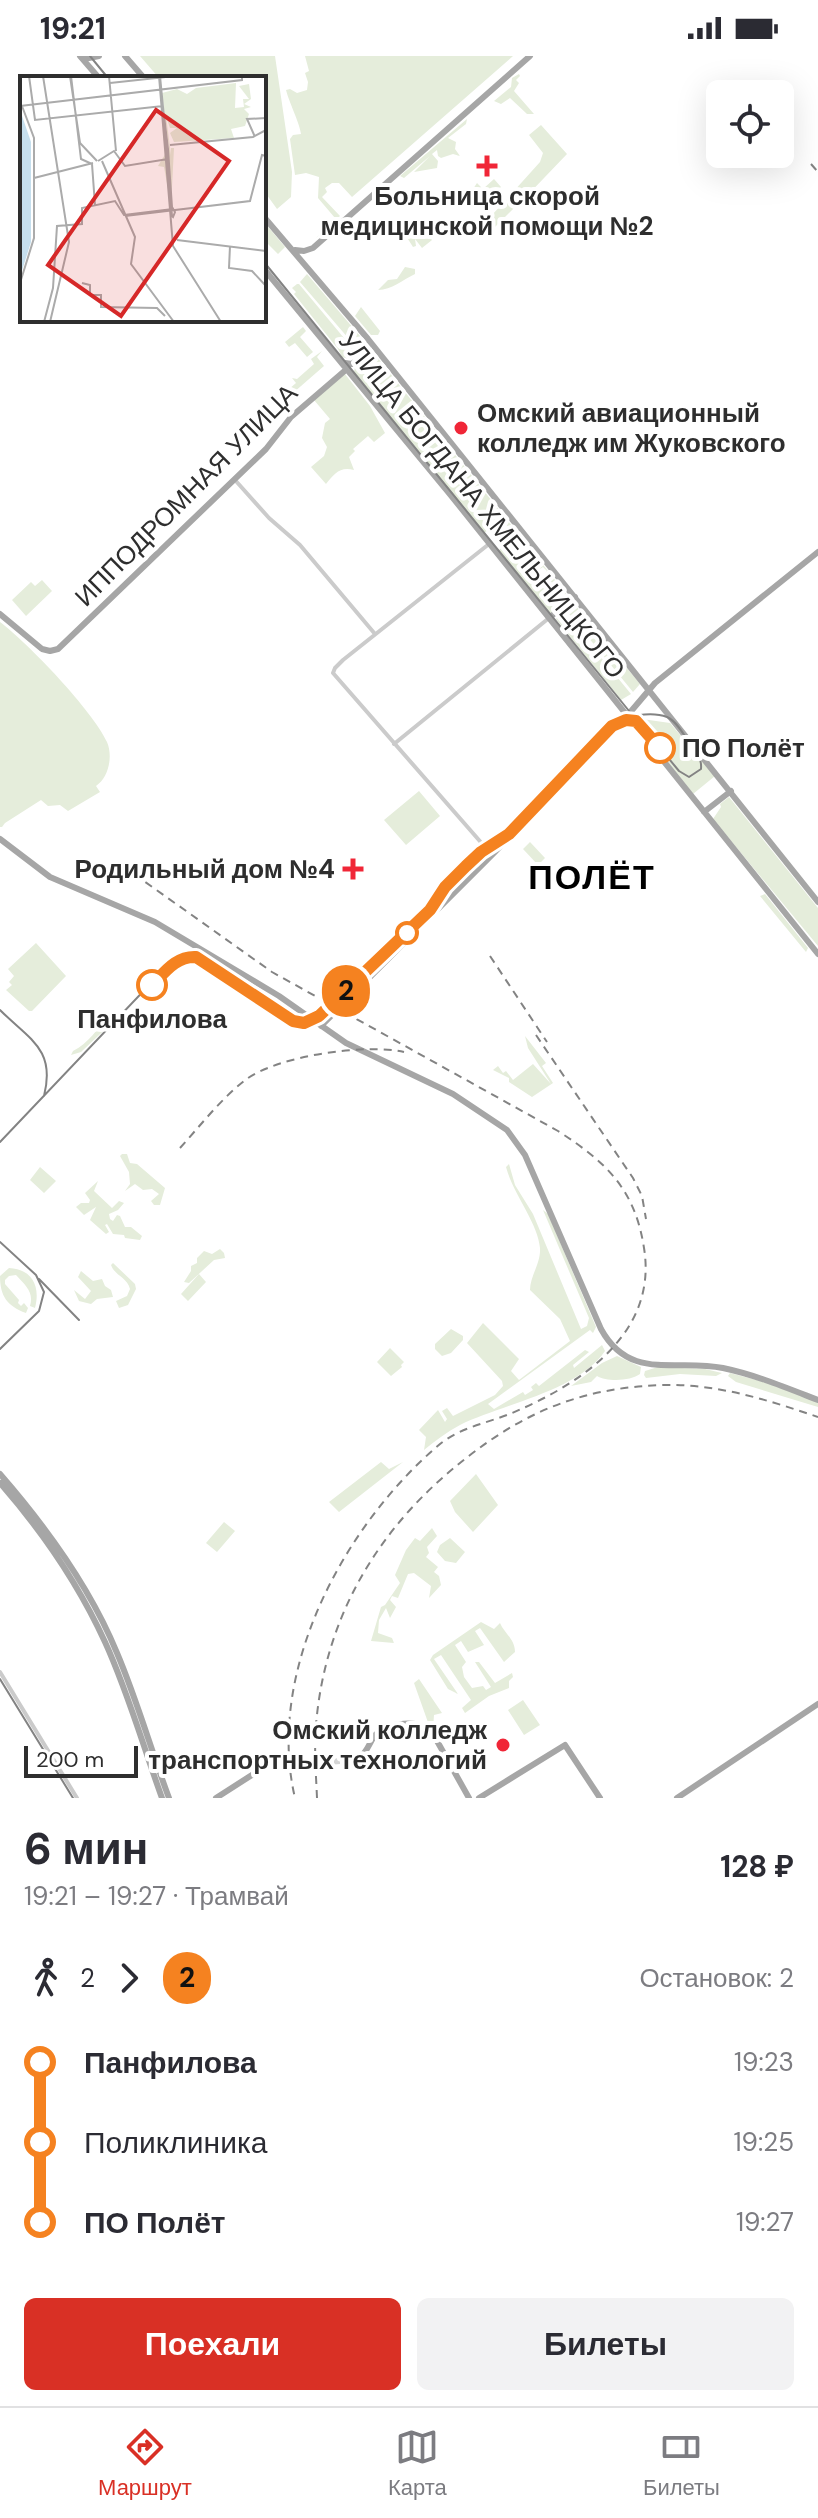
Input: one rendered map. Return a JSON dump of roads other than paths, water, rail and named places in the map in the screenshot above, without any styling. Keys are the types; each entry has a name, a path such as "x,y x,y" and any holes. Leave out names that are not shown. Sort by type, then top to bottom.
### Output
{"main road":[{"path":"81,56 99,56"},
{"path":"81,56 97,76"},
{"path":"125,56 142,76"},
{"path":"311,271 309,257 313,248 530,56"},
{"name":"УЛИЦА БОГДАНА ХМЕЛЬНИЦКОГО","path":"266,219 370,342 650,688 818,902"},
{"path":"291,248 301,251 313,248"},
{"name":"УЛИЦА БОГДАНА ХМЕЛЬНИЦКОГО","path":"266,271 348,368 818,954"},
{"path":"342,361 349,364 357,361 367,353 370,342"},
{"name":"ИППОДРОМНАЯ УЛИЦА","path":"0,614 42,649 54,650 235,480 266,449 291,417 348,368"},
{"path":"321,1026 492,855 627,716 650,688 818,552"},
{"path":"549,618 575,597"},
{"path":"704,812 731,791"},
{"path":"0,839 50,877 155,922 279,996 346,1043 440,1086 507,1130 521,1148 605,1337 622,1355 648,1364 724,1368 818,1400"},
{"path":"0,1474 46,1529 101,1620 119,1658 169,1798"},
{"path":"0,1483 31,1518 54,1551 96,1623 113,1660 162,1798"},
{"path":"677,1798 818,1704"},
{"path":"360,1757 376,1735 389,1728 417,1723 430,1729 469,1798"},
{"path":"479,1798 565,1745 600,1798"},
{"path":"266,1765 289,1764"},
{"path":"216,1798 255,1773"}],"street":[{"path":"235,480 269,518 300,545 375,634"},
{"path":"489,544 335,668 334,676 492,855"},
{"path":"394,744 549,618"},
{"path":"0,1672 77,1798"}],"tunnel":[{"path":"289,1764 360,1757"}],"tram line":[{"path":"90,56 106,76"},
{"path":"266,264 633,716"},
{"path":"653,714 667,717 676,724 696,751 701,769 689,777 679,771 633,716 653,714"},
{"path":"0,1142 173,960 181,956 192,954 204,957 294,1019 310,1019 428,909 440,889 464,864 479,849 506,832 610,724 633,716"},
{"name":"2","path":"152,985 175,962 189,956 196,957 293,1021 309,1022 397,943 430,910 445,887 466,866 488,846 509,834 612,726 621,721 636,721 660,748"},
{"path":"0,1010 30,1038 43,1056 47,1080 44,1096"},
{"path":"0,1242 36,1275 44,1292 39,1311 0,1349"},
{"path":"39,1279 79,1320"},
{"path":"0,1679 73,1798"}],"railway":[{"path":"811,164 818,172"},
{"path":"134,874 272,972 575,1143 616,1179 634,1209 644,1248 645,1278 639,1306 627,1330 609,1352 564,1387 512,1413 466,1429 440,1444 405,1477 373,1515 344,1558 321,1603 303,1651 292,1700 289,1750 295,1798"},
{"path":"490,956 547,1042"},
{"path":"536,1035 633,1178 642,1196 646,1219"},
{"path":"180,1148 227,1096 258,1072 298,1058 321,1054 367,1049 404,1052"},
{"path":"317,1798 315,1734 321,1685 344,1611 382,1544 434,1485 465,1459 511,1427 558,1404 583,1396 636,1387 685,1385 724,1390 818,1417"}],"place":[{"name":"Больница скорой медицинской помощи №2","path":"487,166"},
{"name":"Омский авиационный колледж им Жуковского","path":"461,428"},
{"name":"ПО Полёт","path":"660,748"},
{"name":"Родильный дом №4","path":"353,869"},
{"name":"Панфилова","path":"152,985"},
{"name":"Омский колледж транспортных технологий","path":"503,1745"}],"district":[{"name":"ПОЛЁТ","path":"592,877"}]}
